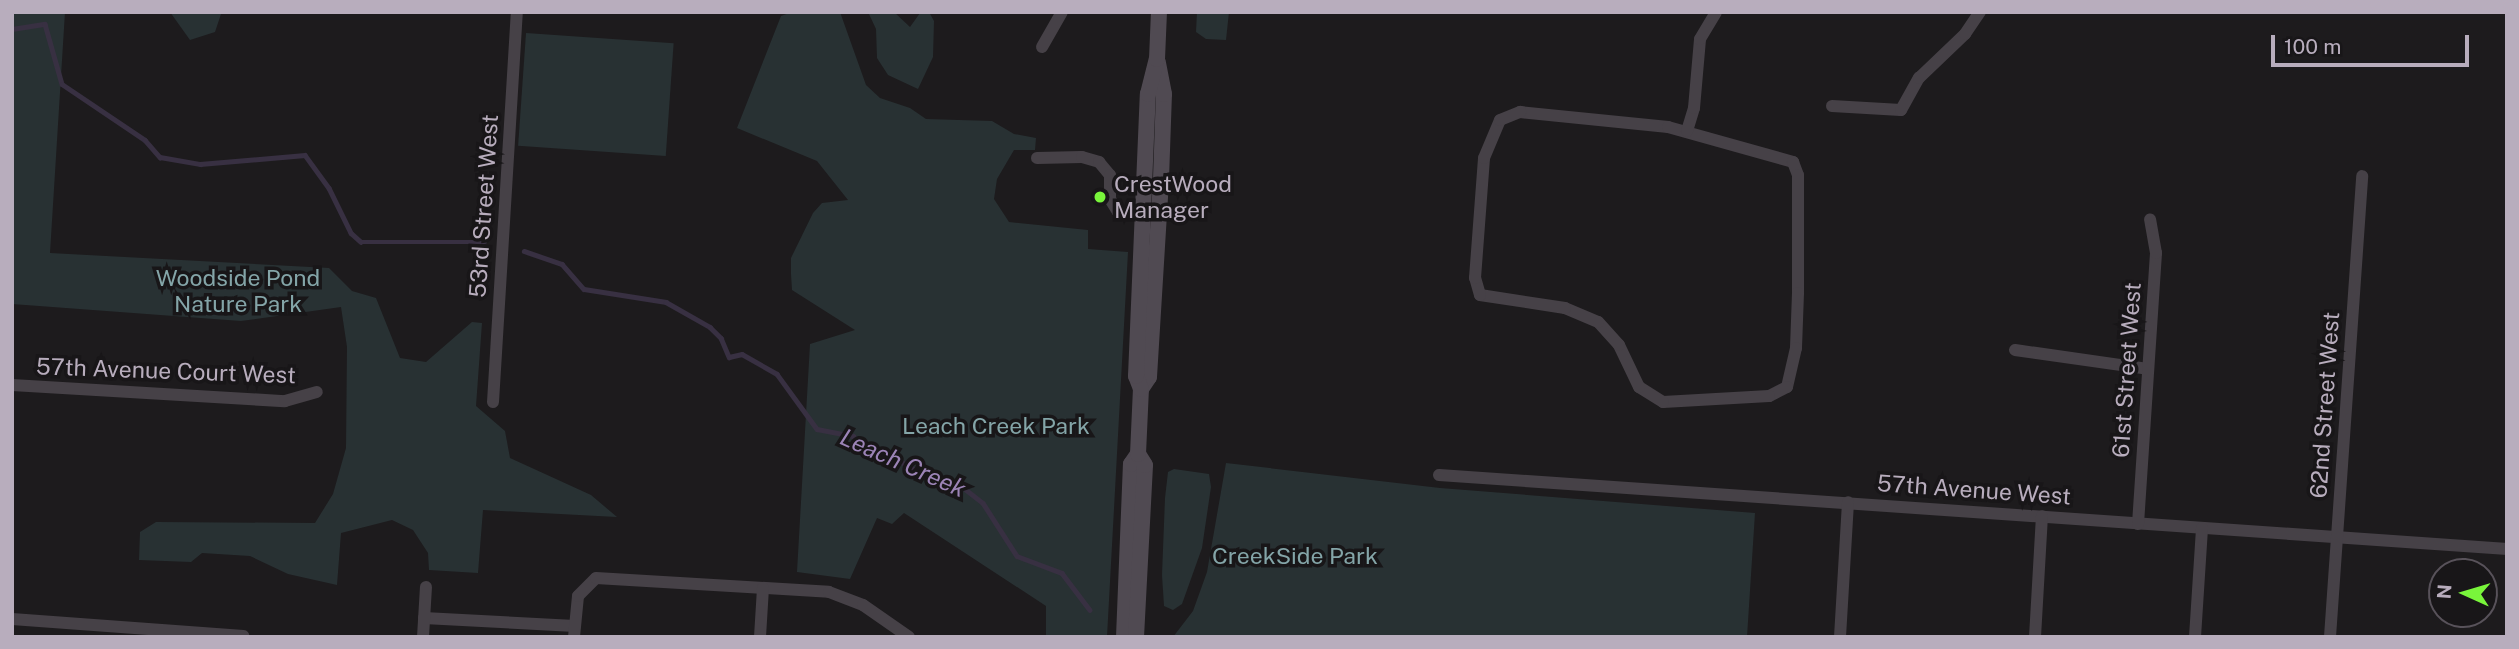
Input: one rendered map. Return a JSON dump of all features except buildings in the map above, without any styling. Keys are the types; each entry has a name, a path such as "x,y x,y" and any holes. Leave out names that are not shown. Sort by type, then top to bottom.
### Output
{"main road":[{"path":"1136,637 1145,465 1139,454 1141,389 1136,376 1150,214 1148,94 1157,59 1159,12"},
{"path":"1125,637 1131,464 1139,454"}],"street":[{"name":"53rd Street West","path":"493,402 517,12"},
{"path":"1042,47 1062,12"},
{"path":"1687,131 1700,39 1716,12"},
{"path":"1832,106 1901,110 1919,78 1965,34 1980,12"},
{"path":"1536,113 1687,131 1793,162 1798,175 1793,373 1787,387 1769,396 1663,402 1639,387 1619,345 1598,322 1565,309 1480,295 1475,278 1484,158 1500,120 1512,114 1536,113"},
{"path":"1037,158 1083,157 1099,162 1110,175 1110,199 1118,212 1150,214"},
{"name":"62nd Street West","path":"2330,637 2362,176"},
{"name":"61st Street West","path":"2138,524 2156,253 2150,220"},
{"path":"2015,350 2148,369"},
{"name":"57th Avenue Court West","path":"12,385 285,401 317,393"},
{"name":"57th Avenue West","path":"1439,475 2507,549"},
{"path":"1840,637 1848,502"},
{"path":"2035,637 2042,516"},
{"path":"2195,637 2202,528"},
{"path":"424,618 575,632 580,591 596,578 846,596 909,637"},
{"path":"423,637 426,587"},
{"path":"760,637 763,588"},
{"path":"12,619 243,636"}],"green space":[{"name":"Woodside Pond Nature Park","path":"12,12 65,12 50,253 329,268 352,291 376,298 400,358 426,362 472,322 482,323 476,406 505,431 510,458 591,495 617,517 483,510 478,573 429,570 428,553 413,530 392,520 341,533 337,585 288,574 250,556 202,553 191,562 139,560 140,532 156,522 315,523 333,494 346,448 347,347 341,307 241,321 12,304"},
{"path":"170,12 221,14 215,32 190,40"},
{"name":"Leach Creek Park","path":"792,12 840,12 866,85 880,98 910,108 926,119 992,121 1014,134 1036,138 1035,150 1014,150 997,179 994,199 1009,222 1088,230 1088,249 1128,252 1107,637 1046,637 1046,606 904,513 892,524 877,518 850,579 797,572 810,344 855,330 792,290 791,274 791,258 813,213 822,203 848,200 817,161 737,128 781,16"},
{"path":"868,12 894,12 910,27 920,13 929,12 934,21 933,57 918,89 888,75 877,58 876,29"},
{"path":"1197,12 1229,12 1226,40 1206,39 1196,32"},
{"path":"526,33 674,43 666,156 518,146"},
{"name":"CreekSide Park","path":"1226,463 1440,488 1755,513 1747,637 1173,637 1193,611 1207,572"},
{"path":"1174,469 1209,474 1211,487 1202,548 1182,604 1173,610 1164,606 1162,575 1165,498 1168,472"}],"waterway":[{"name":"Leach Creek","path":"12,29 45,24 62,84 145,140 160,157 200,164 305,155 329,188 351,233 361,242 485,242"},
{"name":"Leach Creek","path":"524,251 562,264 584,289 666,302 710,327 721,338 729,357 742,354 777,374 817,429 853,436 866,452 893,457 938,483 960,485 983,503 1017,556 1062,573 1090,610"}],"place":[{"name":"CrestWood Manager","path":"1100,197"}]}
